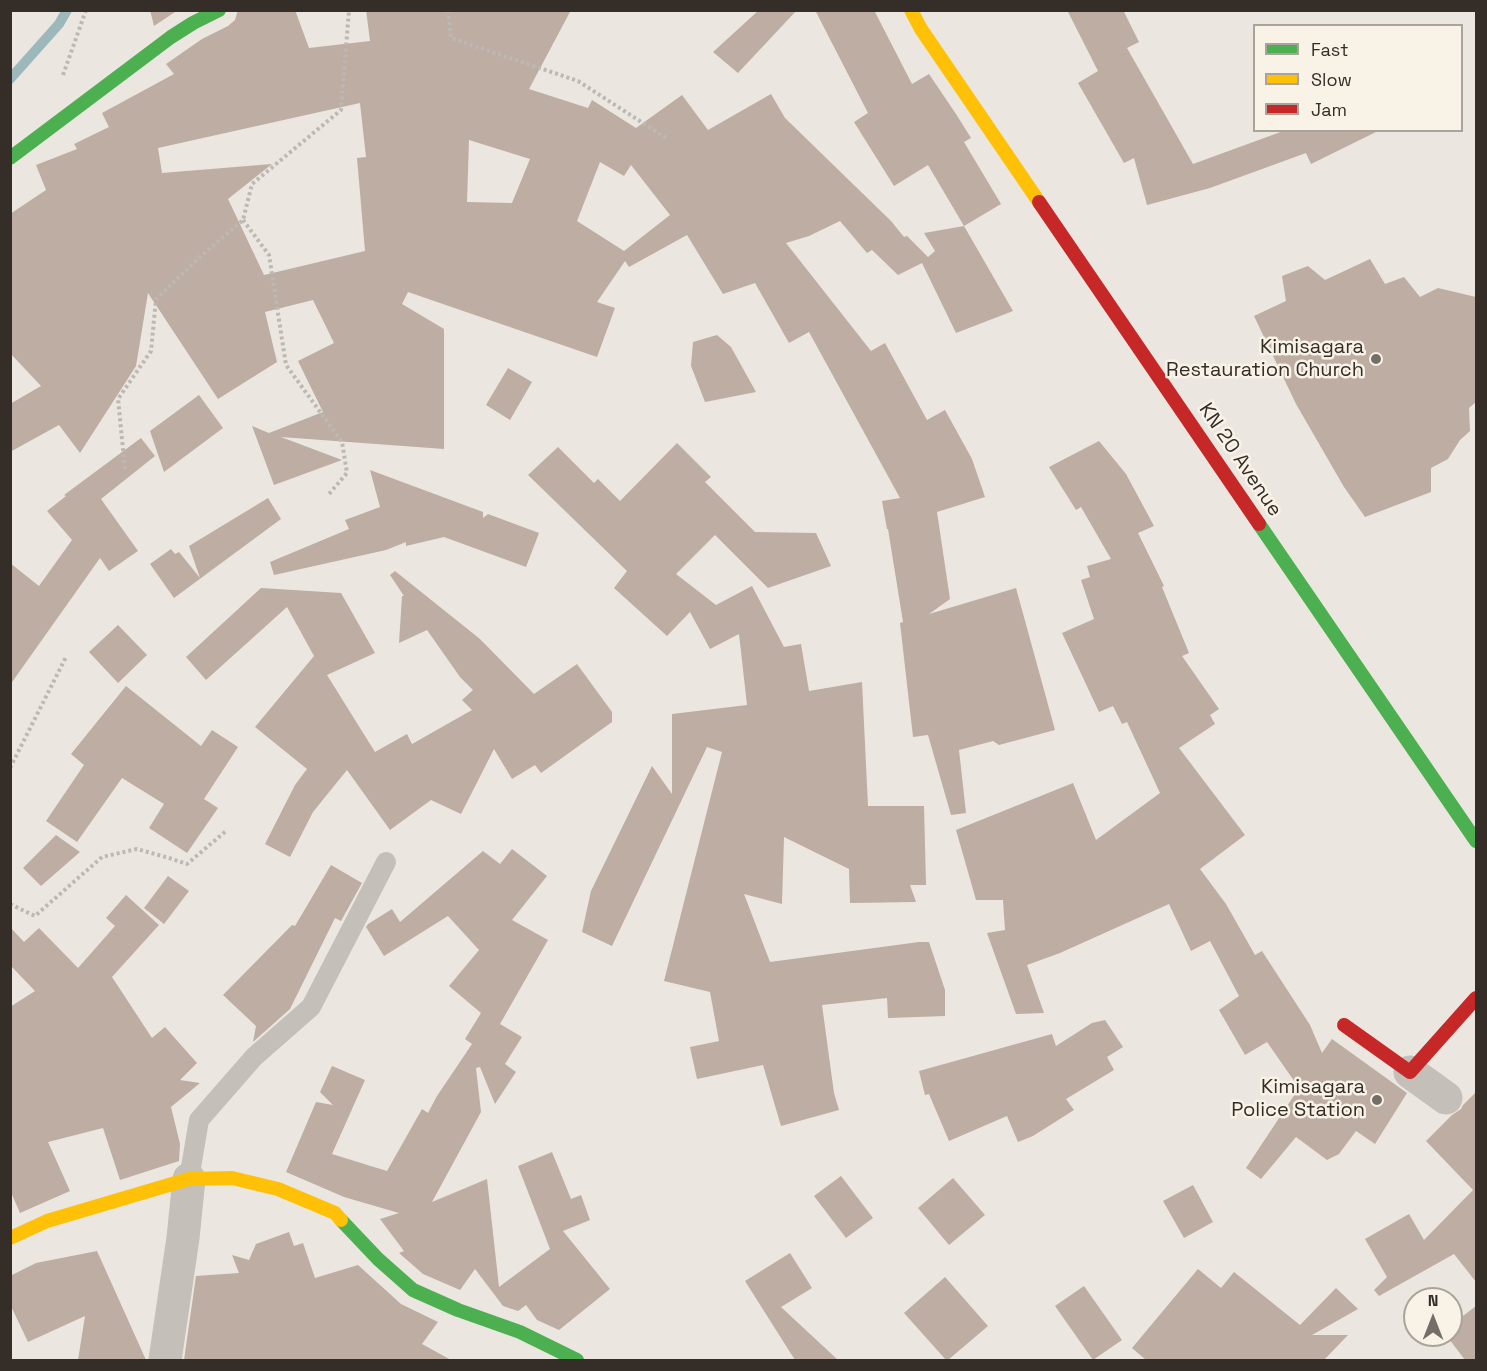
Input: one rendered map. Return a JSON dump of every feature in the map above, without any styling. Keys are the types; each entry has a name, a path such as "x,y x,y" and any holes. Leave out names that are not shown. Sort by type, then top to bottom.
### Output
{"street":[{"path":"10,159 171,37 219,10"},
{"name":"KN 20 Avenue","path":"911,10 921,29 1476,841"},
{"path":"1410,1072 1476,998"},
{"path":"1344,1025 1446,1098"},
{"path":"10,1238 47,1221 189,1179 232,1178 278,1189 335,1213 378,1259 413,1290 458,1310 520,1332 577,1360"},
{"path":"165,1360 183,1238 189,1179"}],"lane":[{"path":"189,1179 198,1120 254,1058 311,1007 386,862"}],"path":[{"path":"125,468 118,399 151,351 156,299 201,255 243,220 252,184 341,110 349,10"},
{"path":"448,10 451,38 578,81 666,138"},
{"path":"243,220 269,255 286,365 342,442 347,473 329,494"},
{"path":"10,768 66,657"},
{"path":"10,904 35,916 102,857 137,849 187,864 226,831"}],"building":[{"path":"150,10 178,10 154,26"},
{"path":"238,10 295,10 309,48 370,41 366,10 571,10 529,89 588,108 592,100 636,128 682,95 708,130 771,94 785,118 891,221 904,237 907,236 928,257 935,251 924,233 964,226 1013,311 956,333 922,263 898,275 872,250 867,253 840,221 809,236 786,243 871,351 885,343 927,420 945,410 972,459 985,497 937,512 950,599 929,614 1016,588 1055,730 999,745 993,741 959,750 966,813 951,815 928,735 913,737 900,623 903,622 882,501 900,498 809,332 789,343 755,283 723,294 687,235 629,267 625,261 597,302 615,308 597,357 408,292 402,304 444,329 444,449 281,437 342,460 274,485 252,426 269,433 323,412 298,361 334,343 313,300 265,312 277,362 218,399 148,293 136,366 80,453 59,425 10,452 10,404 41,386 10,353 10,214 46,190 36,165 77,149 74,144 109,127 102,113 174,74 166,64 235,20","holes":["360,103 366,157 357,158 365,251 264,275 228,199 272,164 162,173 158,148","469,140 530,159 512,203 467,202","600,162 624,176 631,165 670,215 624,251 577,221"]},
{"path":"759,10 797,10 738,73 713,52"},
{"path":"815,10 874,10 912,84 929,74 956,114 971,138 964,142 1001,204 964,226 928,165 894,186 854,122 868,113"},
{"path":"1067,10 1123,10 1139,42 1127,48 1193,164 1281,132 1376,132 1311,164 1306,153 1210,188 1147,205 1134,158 1124,163 1078,83 1098,71"},
{"name":"Kimisagara Restauration Church","path":"1370,259 1385,284 1404,277 1420,297 1438,288 1476,297 1476,402 1469,408 1470,431 1460,440 1448,459 1431,468 1431,492 1365,517 1344,487 1296,404 1254,316 1286,301 1282,276 1308,266 1325,280"},
{"path":"717,335 731,347 756,392 705,402 691,366 693,342"},
{"path":"508,368 532,382 510,420 486,405"},
{"path":"199,395 223,428 164,472 150,431"},
{"path":"141,438 155,456 101,499 138,551 109,571 100,558 10,685 10,563 39,586 72,540 47,511 66,496 64,495"},
{"path":"1099,441 1126,474 1154,526 1138,533 1164,586 1162,587 1189,653 1182,656 1219,709 1210,715 1215,724 1179,748 1245,835 1200,869 1226,904 1255,955 1262,951 1310,1025 1322,1053 1332,1039 1407,1093 1375,1144 1356,1131 1339,1154 1327,1160 1296,1137 1261,1179 1246,1168 1299,1088 1267,1042 1245,1055 1219,1010 1239,996 1210,941 1191,951 1169,904 1060,953 1027,965 1044,1013 1016,1014 987,933 1005,930 1003,900 976,900 956,830 1073,783 1096,840 1160,793 1127,722 1122,724 1113,706 1099,712 1062,633 1094,619 1081,580 1090,577 1087,566 1111,559 1081,507 1076,510 1049,467"},
{"path":"677,443 711,477 705,482 755,532 816,533 831,566 768,588 715,535 676,574 716,605 752,586 784,647 801,644 809,691 862,682 868,806 924,806 926,885 910,885 916,902 850,903 849,869 784,837 782,904 744,894 770,962 929,942 945,990 945,1016 888,1018 887,998 822,1005 834,1093 839,1110 781,1126 763,1065 697,1079 690,1047 719,1041 710,992 664,981 722,752 707,747 612,946 582,932 591,891 652,766 672,794 672,714 747,705 739,634 710,649 690,612 667,636 614,588 627,571 528,475 558,447 594,483 598,479 620,501"},
{"path":"370,470 483,512 483,518 488,514 539,533 526,567 444,537 406,546 406,542 386,550 274,575 270,562 349,529 345,520 380,507"},
{"path":"268,498 281,519 174,598 150,564 171,549 175,554 179,552 200,578 189,546"},
{"path":"395,571 480,639 534,694 577,664 612,712 612,722 541,773 535,765 512,779 494,749 461,814 431,800 390,830 347,770 313,812 290,857 265,844 295,785 307,769 255,727 314,656 287,607 206,680 186,657 261,588 341,593 375,653 327,675 375,752 407,734 412,744 472,710 462,700 473,690 460,677 427,630 399,643 402,596 404,596 390,575"},
{"path":"118,625 147,655 118,683 89,652"},
{"path":"126,686 201,746 212,730 238,747 204,799 218,808 187,853 149,828 164,804 122,778 77,842 46,821 84,765 71,754"},
{"path":"56,835 80,852 41,886 23,868"},
{"path":"512,849 547,876 512,920 548,940 500,1024 522,1037 505,1064 516,1072 495,1104 480,1067 476,1068 481,1112 432,1202 487,1179 499,1287 550,1249 518,1166 552,1152 571,1199 581,1195 590,1220 563,1231 610,1289 559,1330 537,1320 526,1305 518,1311 503,1306 475,1269 460,1290 423,1274 399,1253 404,1251 380,1219 399,1213 344,1197 286,1172 316,1102 333,1105 320,1092 332,1066 365,1080 332,1154 387,1171 422,1109 428,1113 472,1044 465,1039 481,1013 449,986 479,950 448,916 384,956 366,927 392,909 400,922 483,851 500,864"},
{"path":"331,865 362,883 341,921 335,918 290,1009 253,1042 256,1026 223,995 292,925 295,926"},
{"path":"168,876 189,891 164,924 144,908"},
{"path":"126,895 159,925 112,977 152,1038 165,1027 197,1063 180,1080 200,1083 171,1107 180,1144 179,1161 120,1180 103,1128 48,1142 70,1191 20,1213 10,1190 10,1007 35,991 10,965 10,927 24,942 39,928 78,968 115,926 106,918"},
{"path":"1105,1020 1123,1047 1107,1057 1114,1070 1066,1099 1074,1110 1033,1136 1018,1142 1007,1116 949,1141 929,1094 925,1095 919,1071 1052,1034 1056,1046 1092,1023"},
{"path":"1476,1092 1476,1282 1454,1254 1379,1296 1374,1290 1387,1277 1365,1239 1409,1214 1424,1240 1473,1190 1426,1141"},
{"path":"841,1176 873,1218 846,1238 814,1196"},
{"path":"953,1178 985,1215 949,1245 918,1208"},
{"path":"1193,1185 1213,1222 1184,1238 1163,1201"},
{"path":"289,1232 294,1246 303,1243 315,1278 358,1265 401,1304 438,1322 422,1344 451,1360 184,1360 196,1276 239,1273 232,1255 249,1260 256,1244"},
{"path":"97,1251 146,1360 78,1360 85,1316 28,1342 10,1304 10,1276 36,1263"},
{"path":"790,1253 812,1288 781,1307 838,1360 795,1360 745,1281"},
{"path":"1198,1269 1221,1288 1234,1272 1300,1325 1336,1288 1358,1309 1312,1335 1348,1335 1324,1360 1146,1360 1132,1348"},
{"path":"945,1277 988,1326 948,1360 904,1313"},
{"path":"1084,1286 1122,1340 1093,1360 1055,1306"},
{"path":"1476,1306 1476,1360 1465,1360 1455,1347 1463,1347 1463,1316"}],"waterway":[{"path":"10,79 59,24 67,10"}],"traffic: fast":[{"path":"10,158 171,37 219,10"},
{"path":"1259,524 1476,841"},
{"path":"341,1220 378,1259 413,1290 458,1310 520,1332 577,1360"}],"traffic: slow":[{"path":"911,10 921,29 1039,202"},
{"path":"10,1238 47,1221 189,1179 232,1178 278,1189 335,1213 341,1220"}],"traffic: jam":[{"path":"1039,202 1259,524"},
{"path":"1344,1025 1410,1072 1476,998"}],"place":[{"name":"Kimisagara Restauration Church","path":"1376,359"},
{"name":"Kimisagara Police Station","path":"1377,1100"}]}
